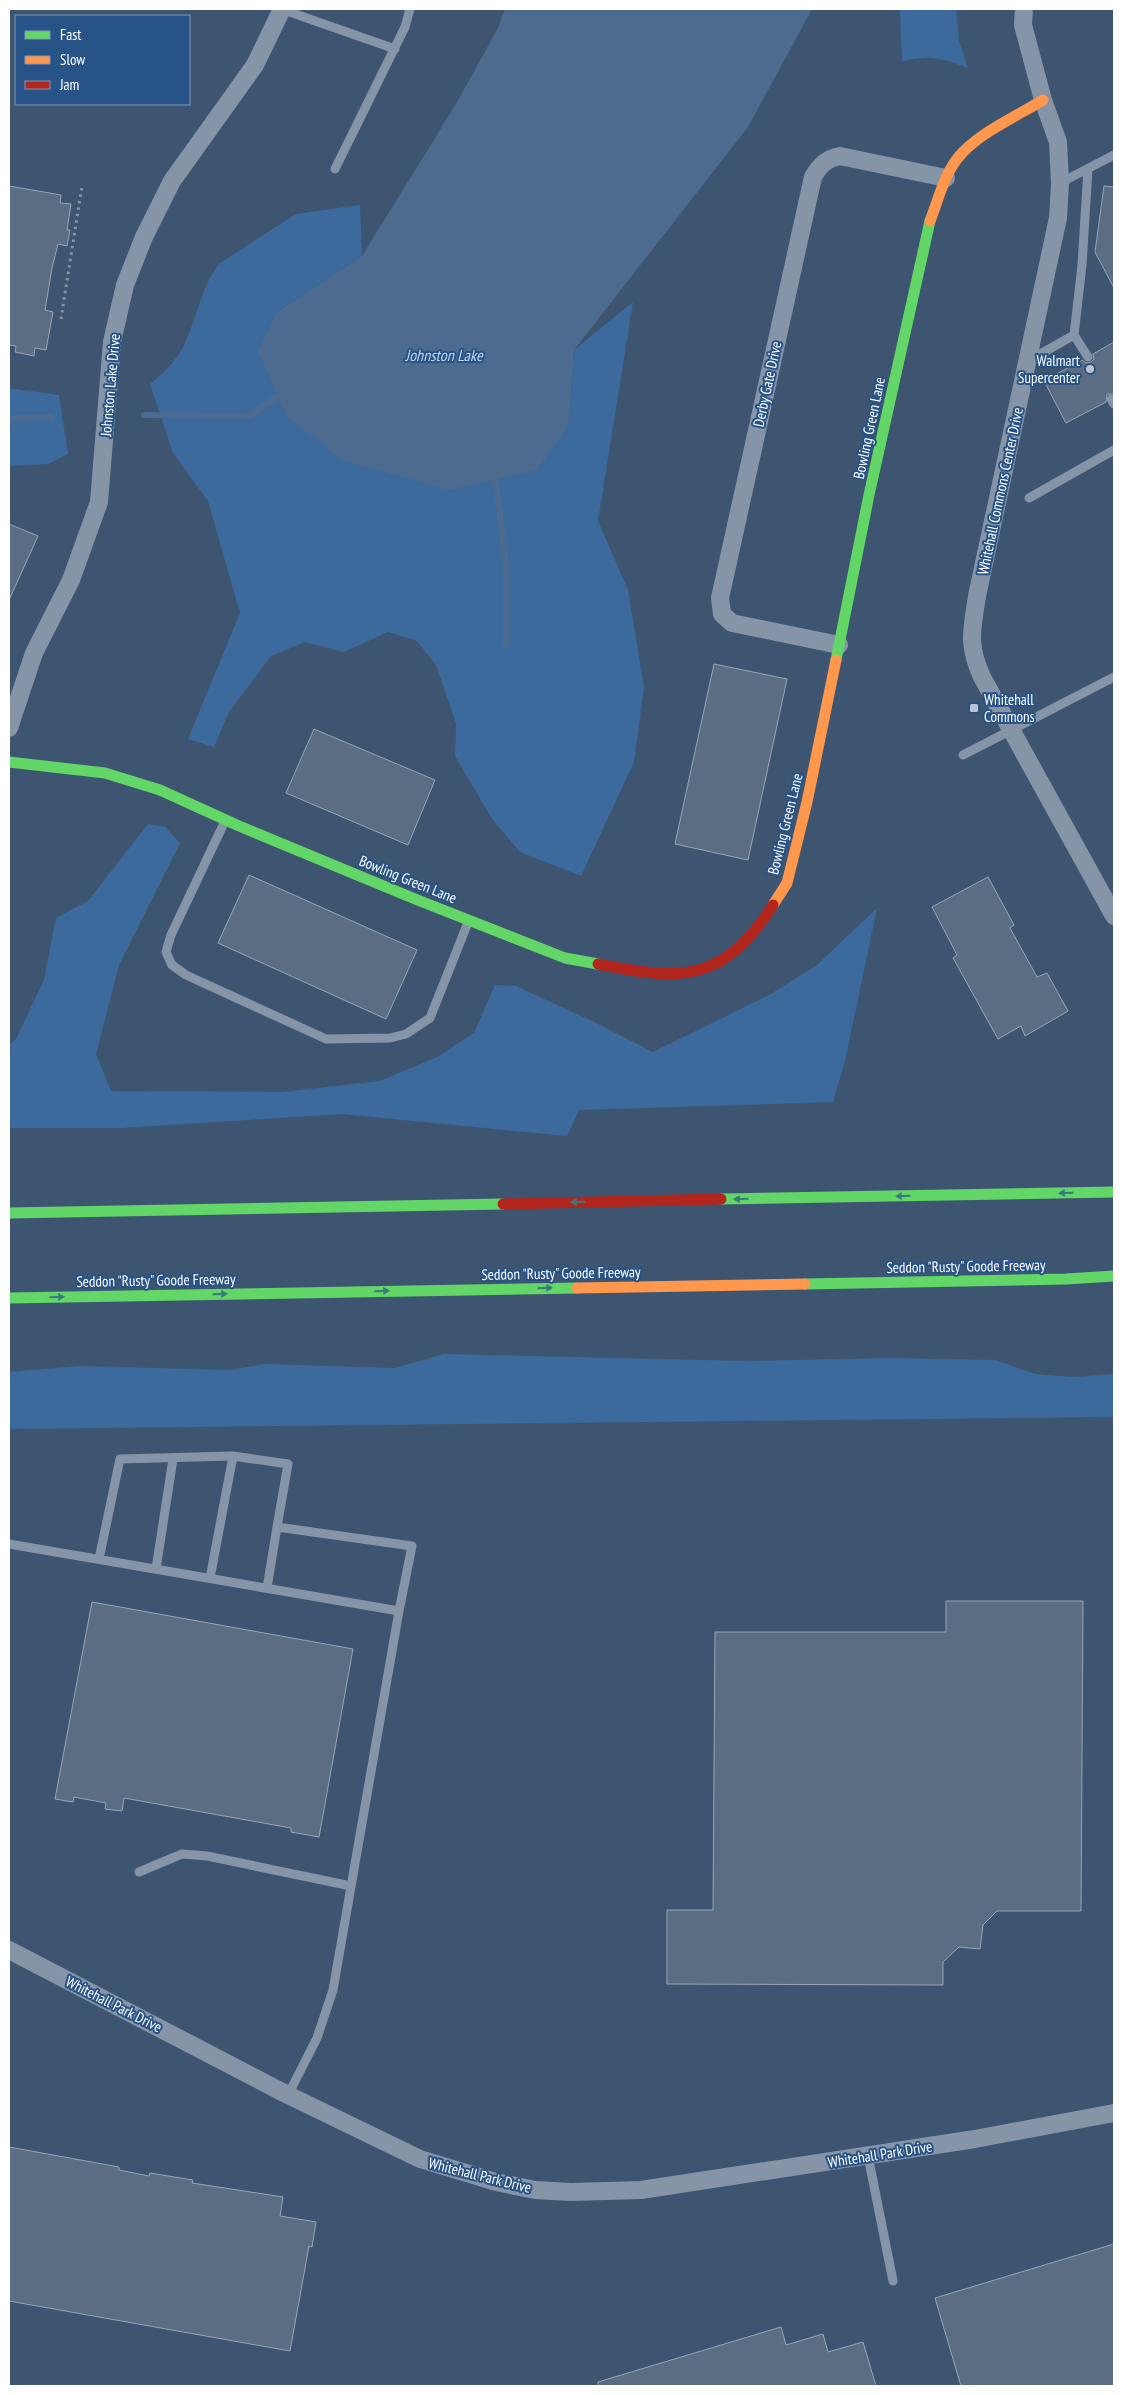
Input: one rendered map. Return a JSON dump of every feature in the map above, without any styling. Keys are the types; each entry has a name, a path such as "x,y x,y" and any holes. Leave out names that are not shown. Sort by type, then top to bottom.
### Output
{"main road":[{"name":"Bowling Green Lane","path":"9,762 105,773 160,790 226,820 566,958 642,973 688,974 725,960 759,927 787,883 807,802 929,224 946,178 962,153 984,135 1043,100"},
{"path":"9,1213 1114,1192"},
{"name":"Seddon \"Rusty\" Goode Freeway","path":"9,1298 1066,1279 1114,1276"},
{"path":"1066,1279 1114,1283"}],"street":[{"name":"Johnston Lake Drive","path":"9,728 34,653 70,580 99,502 112,342 125,285 144,237 172,181 255,65 281,9"},
{"name":"Whitehall Commons Center Drive","path":"1024,9 1023,25 1043,100 1058,142 1060,183 1058,218 970,638 974,660 1114,916"},
{"name":"Derby Gate Drive","path":"839,645 732,622 722,614 720,598 813,177 820,165 830,158 840,156 946,178"},
{"name":"Whitehall Park Drive","path":"9,1950 288,2095 420,2159 496,2182 534,2190 571,2192 641,2190 975,2139 1114,2113"}],"lane":[{"path":"281,9 395,49"},
{"path":"335,169 395,49 405,27 410,9"},
{"path":"1060,183 1114,155"},
{"path":"1088,169 1082,265 1074,334 1088,357"},
{"path":"1027,361 1074,334"},
{"path":"1028,498 1114,450"},
{"path":"963,755 1114,677"},
{"path":"226,820 171,934 166,952 172,965 186,975 326,1039 390,1038 417,1028 430,1018 469,920"},
{"path":"210,1578 233,1456"},
{"path":"99,1559 120,1459 233,1456 288,1464 267,1588"},
{"path":"156,1569 173,1459"},
{"path":"278,1527 412,1546 333,1990 317,2038 288,2095"},
{"path":"9,1544 399,1611"},
{"path":"139,1872 182,1854 207,1856 351,1886"},
{"path":"868,2156 893,2281"}],"path":[{"path":"62,319 82,186"}],"shaded area":[{"path":"900,9 956,9 959,41 968,68 936,58 902,61"},
{"path":"360,205 362,256 277,312 569,424 574,350 633,302 598,521 628,590 644,687 634,762 581,876 520,852 492,819 455,756 456,723 436,665 417,641 388,632 344,652 305,642 271,656 229,712 214,747 188,739 240,613 208,501 173,453 150,384 160,376 183,347 203,293 213,272 220,263 296,214"},
{"path":"9,388 59,395 68,454 48,464 9,466"},
{"path":"148,824 165,827 180,843 119,965 96,1054 111,1091 282,1092 380,1081 437,1057 474,1033 495,985 516,986 653,1052 771,994 817,965 877,908 845,1061 833,1102 579,1110 567,1136 342,1114 122,1128 9,1128 9,1045 16,1039 44,980 56,918 88,901"},
{"path":"444,1354 746,1361 889,1358 995,1360 1035,1374 1074,1377 1114,1374 1114,1417 9,1429 9,1372 79,1366 231,1370 265,1364 395,1368"}],"water":[{"name":"Johnston Lake","path":"505,9 812,9 748,127 574,350 569,424 537,470 449,490 342,460 287,416 258,351 277,312 362,256 456,104 498,28"}],"building":[{"path":"9,186 61,195 60,203 71,204 67,230 70,230 67,246 58,244 52,268 45,310 53,312 46,350 35,348 34,356 15,352 16,346 9,345"},
{"path":"1104,186 1114,187 1114,288 1095,252"},
{"name":"Walmart Supercenter","path":"1114,342 1114,394 1107,394 1106,402 1066,423 1044,381 1082,360 1086,363 1091,362 1094,359 1093,354"},
{"path":"9,524 38,536 9,600"},
{"path":"714,664 787,679 748,860 675,844"},
{"path":"314,729 435,780 408,845 286,793"},
{"path":"249,875 417,950 386,1019 218,943"},
{"path":"988,877 1014,925 1010,928 1037,977 1047,973 1068,1011 1025,1036 1021,1026 998,1039 953,958 957,955 932,907"},
{"path":"946,1601 1083,1601 1081,1911 997,1911 983,1925 980,1949 959,1947 943,1962 943,1985 667,1984 667,1910 713,1910 715,1632 946,1632"},
{"path":"92,1602 353,1649 319,1837 291,1832 291,1828 124,1798 122,1811 105,1809 106,1803 74,1797 73,1802 55,1799"},
{"path":"9,2147 119,2167 119,2170 149,2176 150,2173 193,2180 192,2183 283,2197 280,2216 316,2222 312,2247 309,2246 290,2351 9,2301"},
{"path":"1114,2244 1114,2386 961,2386 935,2298"},
{"path":"781,2327 786,2345 823,2334 828,2352 863,2342 876,2386 598,2386 598,2382"}],"waterway":[{"path":"144,415 249,416 285,391"},
{"path":"9,418 51,417"},
{"path":"495,471 506,566 506,645"}],"traffic: fast":[{"path":"836,660 869,495 930,221"},
{"path":"9,762 105,773 160,790 239,826 415,899 565,958 598,964"},
{"path":"721,1199 1114,1192"},
{"path":"9,1213 503,1204"},
{"path":"805,1284 1066,1279 1114,1276"},
{"path":"9,1298 577,1288"}],"traffic: slow":[{"path":"930,221 947,176 963,152 991,130 1043,100"},
{"path":"773,905 787,883 807,802 836,660"},
{"path":"577,1288 805,1284"}],"traffic: jam":[{"path":"598,964 653,973 677,973 698,970 718,962 736,950 755,931 773,905"},
{"path":"503,1204 721,1199"}],"place":[{"name":"Walmart Supercenter","path":"1090,369"},
{"name":"Whitehall Commons","path":"974,708"}]}
